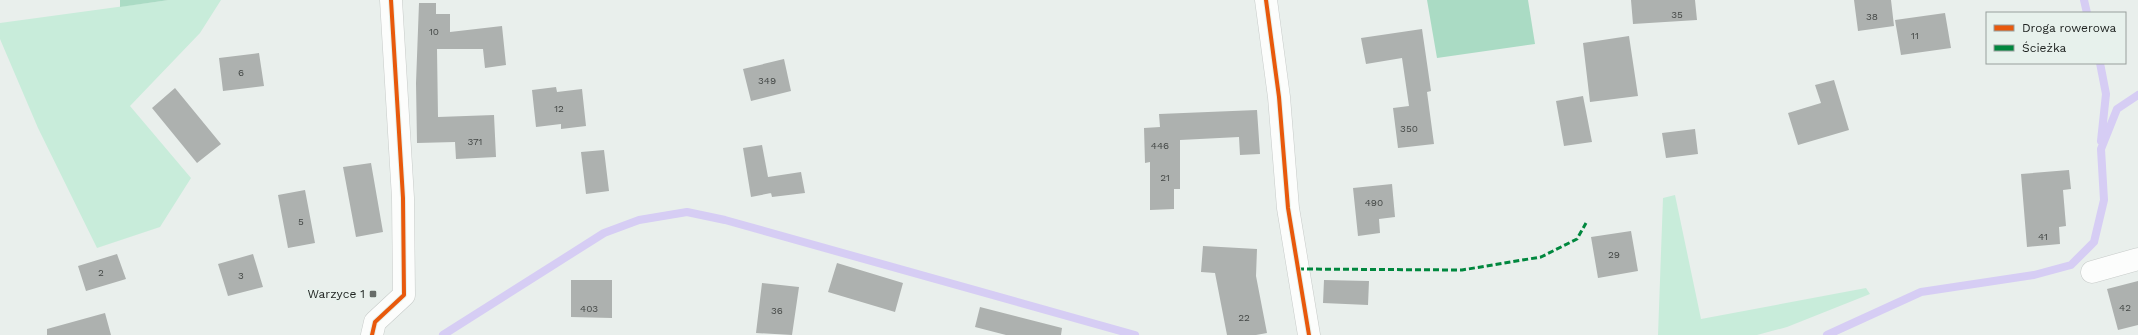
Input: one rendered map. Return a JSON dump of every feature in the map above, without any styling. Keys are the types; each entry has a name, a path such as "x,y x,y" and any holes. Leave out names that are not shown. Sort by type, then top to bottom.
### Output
{"street":[{"path":"372,335 375,322 404,294 403,198 391,0"},
{"path":"1266,0 1279,97 1288,208 1310,335"},
{"path":"2092,272 2138,259"}],"green space":[{"path":"120,0 169,0 120,7"},
{"path":"169,0 221,0 200,33 130,106 191,178 160,227 97,248 38,128 0,39 0,23"},
{"path":"1427,0 1528,0 1535,44 1437,58"},
{"path":"1675,195 1701,319 1866,288 1870,294 1787,327 1757,335 1658,335 1663,198"}],"building":[{"path":"1631,0 1695,0 1697,20 1633,24"},
{"path":"1854,0 1891,0 1894,26 1858,31"},
{"path":"419,3 436,3 436,14 450,14 450,32 502,26 506,65 485,68 483,49 437,49 438,117 494,115 496,157 456,159 455,142 417,143 416,83"},
{"path":"1945,13 1951,48 1901,55 1895,20"},
{"path":"1422,29 1431,91 1427,92 1434,144 1398,148 1393,108 1409,106 1402,58 1366,64 1361,38"},
{"path":"1629,36 1638,96 1590,102 1583,43"},
{"path":"259,53 264,86 223,91 219,58"},
{"path":"784,59 791,91 751,101 743,69"},
{"path":"1834,80 1849,130 1798,145 1788,113 1821,103 1815,85"},
{"path":"556,87 557,92 582,89 586,126 561,129 561,124 536,127 532,90"},
{"path":"175,88 221,144 197,163 152,108"},
{"path":"1583,96 1592,142 1564,146 1556,101"},
{"path":"1257,110 1260,154 1240,155 1239,137 1180,140 1180,189 1174,189 1174,209 1150,210 1150,162 1145,163 1144,128 1160,127 1159,114"},
{"path":"1695,129 1698,154 1666,158 1662,133"},
{"path":"762,145 768,177 801,172 805,193 772,197 771,193 751,197 743,148"},
{"path":"604,150 609,191 586,194 581,152"},
{"path":"371,163 383,232 356,237 343,167"},
{"path":"2069,170 2071,189 2063,190 2066,226 2059,227 2060,244 2027,247 2021,174"},
{"path":"1392,184 1395,217 1379,219 1380,233 1358,236 1353,188"},
{"path":"305,190 315,243 288,248 278,195"},
{"path":"1631,231 1638,271 1598,278 1591,237"},
{"path":"1203,246 1257,249 1256,276 1267,333 1256,335 1227,335 1215,273 1201,272"},
{"path":"117,254 126,279 86,291 78,266"},
{"path":"253,254 263,287 228,296 218,264"},
{"path":"837,263 903,283 895,312 828,292"},
{"path":"571,280 612,280 612,318 571,317"},
{"path":"1324,280 1369,281 1368,305 1323,303"},
{"path":"2138,281 2138,325 2118,330 2107,289"},
{"path":"762,283 799,287 792,335 756,333"},
{"path":"980,307 1062,328 1061,335 1006,335 975,327"},
{"path":"105,313 111,335 47,335 47,329"}],"waterway":[{"path":"2084,0 2087,12"},
{"path":"2100,64 2106,94 2101,141"},
{"path":"1827,335 1921,292 2034,275 2071,265 2094,242 2104,200 2101,149 2117,109 2138,95"},
{"path":"443,335 604,233 639,220 687,212 725,220 1135,335"}],"marked path":[{"path":"1298,269 1462,270 1541,257 1577,239 1586,223"}],"cycle path":[{"path":"372,335 375,322 404,295 403,198 391,0"},
{"path":"1266,0 1279,97 1288,208 1309,335"}],"place":[{"name":"Warzyce 1","path":"373,294"}]}
